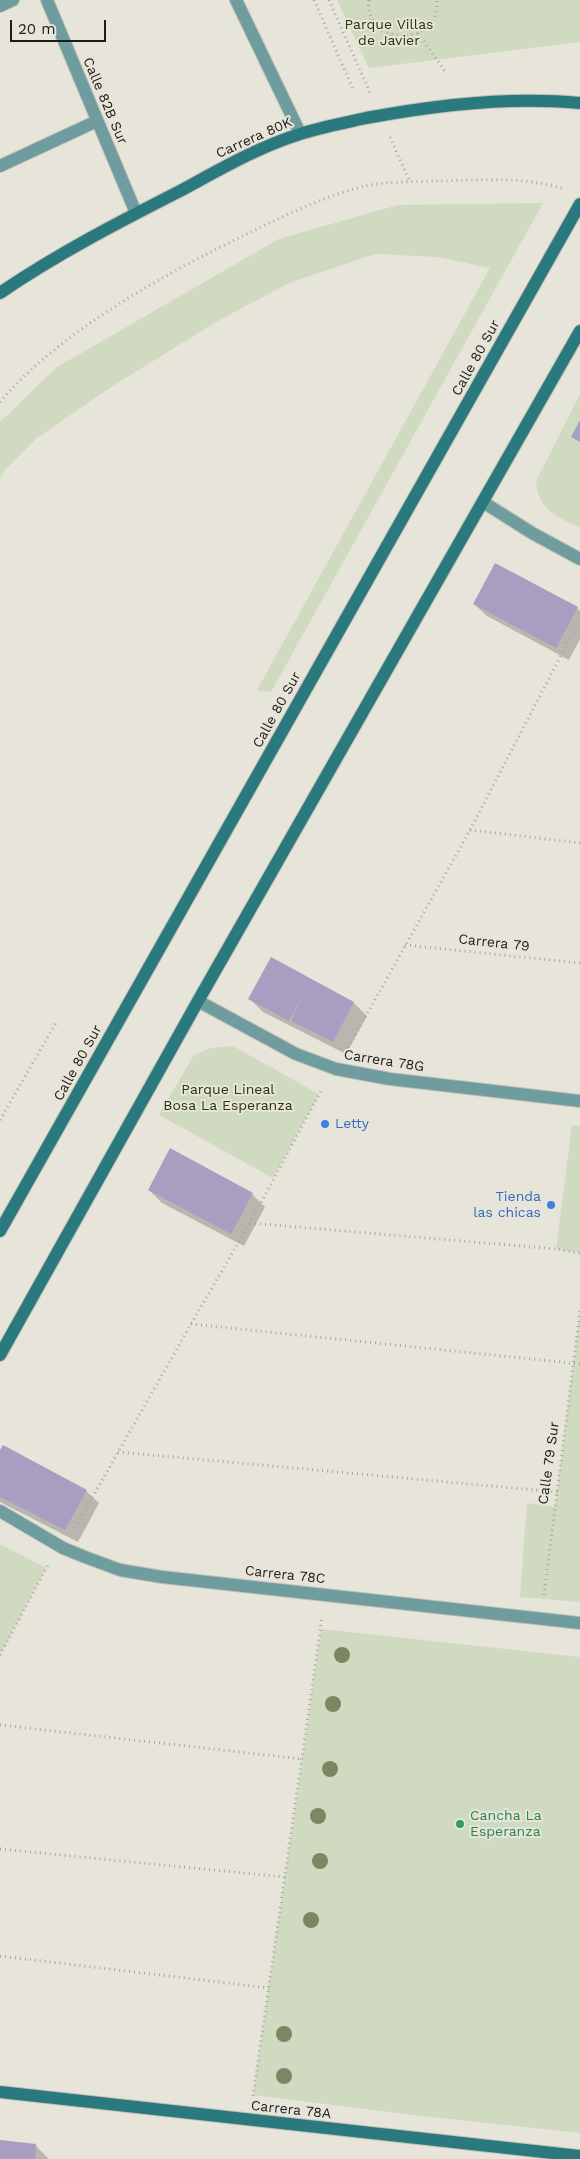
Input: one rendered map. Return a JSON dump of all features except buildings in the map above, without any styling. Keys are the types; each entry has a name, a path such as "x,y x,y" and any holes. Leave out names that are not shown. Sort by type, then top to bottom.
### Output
{"street":[{"path":"0,6 13,0"},
{"name":"Calle 82B Sur","path":"47,0 136,214"},
{"path":"236,0 300,133"},
{"name":"Carrera 80K","path":"0,293 54,259 136,214 223,168 300,133 380,116 468,104 518,102 580,103"},
{"path":"0,166 97,121"},
{"name":"Calle 80 Sur","path":"0,1231 580,204"},
{"path":"0,1355 198,1001 580,331"},
{"path":"483,502 532,534 580,559"},
{"name":"Carrera 78G","path":"198,1001 296,1054 336,1069 390,1079 580,1101"},
{"name":"Carrera 78C","path":"0,1512 63,1548 120,1570 162,1577 580,1623"},
{"name":"Carrera 78A","path":"0,2092 248,2121 580,2156"}],"path":[{"path":"314,0 353,89"},
{"path":"330,0 410,182"},
{"path":"368,1 370,16 376,25 385,32 396,36 407,36 418,33 427,26 434,17 436,0"},
{"path":"418,33 447,74"},
{"path":"0,402 20,378 65,341 134,295 222,246 298,210 335,195 363,186 410,182 530,180 571,191"},
{"path":"0,1655 46,1568 63,1548 190,1324 250,1224 319,1094 336,1069 470,830 580,619"},
{"path":"470,830 580,843"},
{"name":"Carrera 79","path":"405,945 580,963"},
{"path":"0,1120 57,1021"},
{"path":"250,1224 556,1249 580,1253"},
{"name":"Calle 79 Sur","path":"541,1619 580,1311"},
{"path":"190,1324 580,1364"},
{"path":"118,1452 557,1492"},
{"path":"248,2121 269,1988 325,1595"},
{"path":"0,1725 302,1759"},
{"path":"0,1849 285,1877"},
{"path":"0,1956 269,1988"}],"green space":[{"name":"Parque Villas de Javier","path":"337,0 580,0 580,42 369,68"},
{"path":"543,203 271,692 257,690 490,268 438,257 375,254 289,283 216,322 108,389 37,438 5,470 0,479 0,422 57,367 279,239 398,205"},
{"path":"580,394 580,528 556,516 545,506 540,499 536,481"},
{"name":"Parque Lineal Bosa La Esperanza","path":"233,1046 319,1094 273,1178 159,1115 194,1055 211,1048"},
{"path":"572,1125 580,1126 580,1253 556,1249"},
{"path":"580,1311 580,1602 520,1597 527,1503 555,1507"},
{"path":"0,1544 46,1568 1,1653 0,1652"},
{"name":"Cancha La Esperanza","path":"321,1629 580,1657 580,2133 253,2095"}],"place":[{"name":"Letty","path":"325,1124"},
{"name":"Tienda las chicas","path":"551,1205"},
{"name":"Cancha La Esperanza","path":"460,1824"}]}
